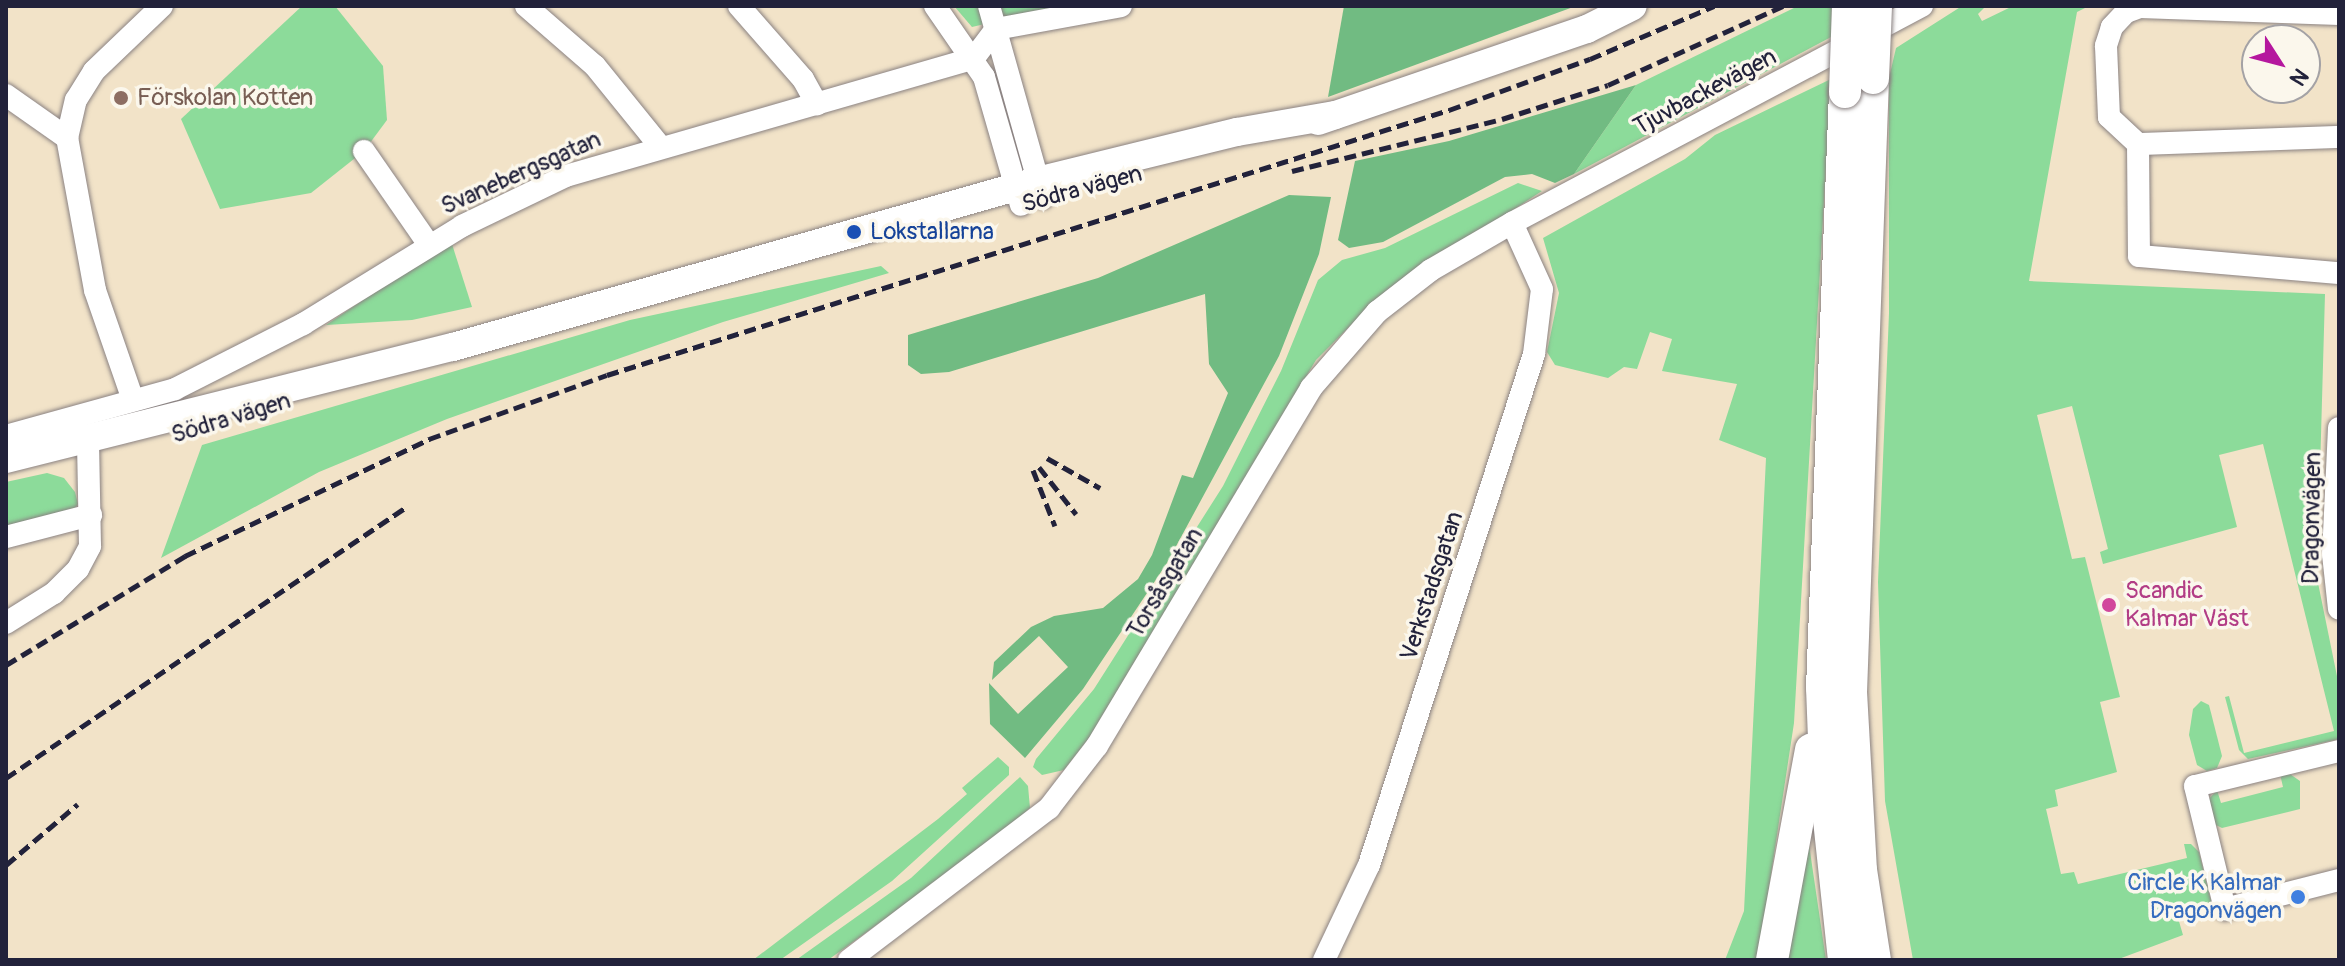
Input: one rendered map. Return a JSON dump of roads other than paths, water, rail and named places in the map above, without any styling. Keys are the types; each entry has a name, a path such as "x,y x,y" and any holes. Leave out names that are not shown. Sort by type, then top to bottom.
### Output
{"highway":[{"path":"1848,6 1859,85 1851,621 1855,790 1875,960"},
{"path":"1844,960 1826,791 1822,688 1859,85 1876,6"},
{"path":"1772,960 1822,688"},
{"path":"1855,790 1897,960"}],"main road":[{"name":"Södra vägen","path":"6,476 88,448 1029,193 1237,132 1335,115 1587,29 1633,6"},
{"name":"Södra vägen","path":"6,459 88,448"}],"street":[{"path":"133,400 95,290 67,138 76,100 94,71 162,6"},
{"path":"526,6 595,66 659,145"},
{"path":"739,6 803,79 817,104"},
{"path":"935,6 974,58 1029,193"},
{"path":"989,6 1029,193"},
{"path":"974,58 996,29 1121,6"},
{"name":"Tjuvbackevägen","path":"1512,223 1922,6"},
{"path":"2339,14 2140,7 2126,12 2106,46 2109,117 2138,144 2339,137"},
{"name":"Svanebergsgatan","path":"6,436 133,400 208,374 303,324 429,245 566,176 659,145 817,104 974,58"},
{"path":"6,95 67,138"},
{"path":"2138,144 2139,256 2339,273"},
{"path":"364,151 429,245"},
{"name":"Torsåsgatan","path":"849,960 1049,808 1097,746 1311,388 1341,348 1431,270 1512,223"},
{"name":"Verkstadsgatan","path":"1324,960 1369,865 1534,354 1542,289 1512,223"},
{"name":"Dragonvägen","path":"2339,428 2333,554 2339,609"},
{"path":"6,623 54,593 78,569 90,546 88,448"},
{"path":"6,537 91,515"},
{"path":"2339,751 2195,786 2225,909 2339,880"}],"railway":[{"path":"6,665 185,556 429,439 607,375 1449,110 1590,59 1714,6"},
{"path":"1292,171 1502,119 1608,85 1783,6"},
{"path":"1047,458 1100,488"},
{"path":"1039,467 1076,514"},
{"path":"1033,470 1055,526"},
{"path":"6,778 407,506"},
{"path":"6,865 78,804"}],"place":[{"name":"Förskolan Kotten","path":"121,98"},
{"name":"Lokstallarna","path":"854,232"},
{"name":"Scandic Kalmar Väst","path":"2109,605"},
{"name":"Circle K Kalmar Dragonvägen","path":"2298,897"}]}
